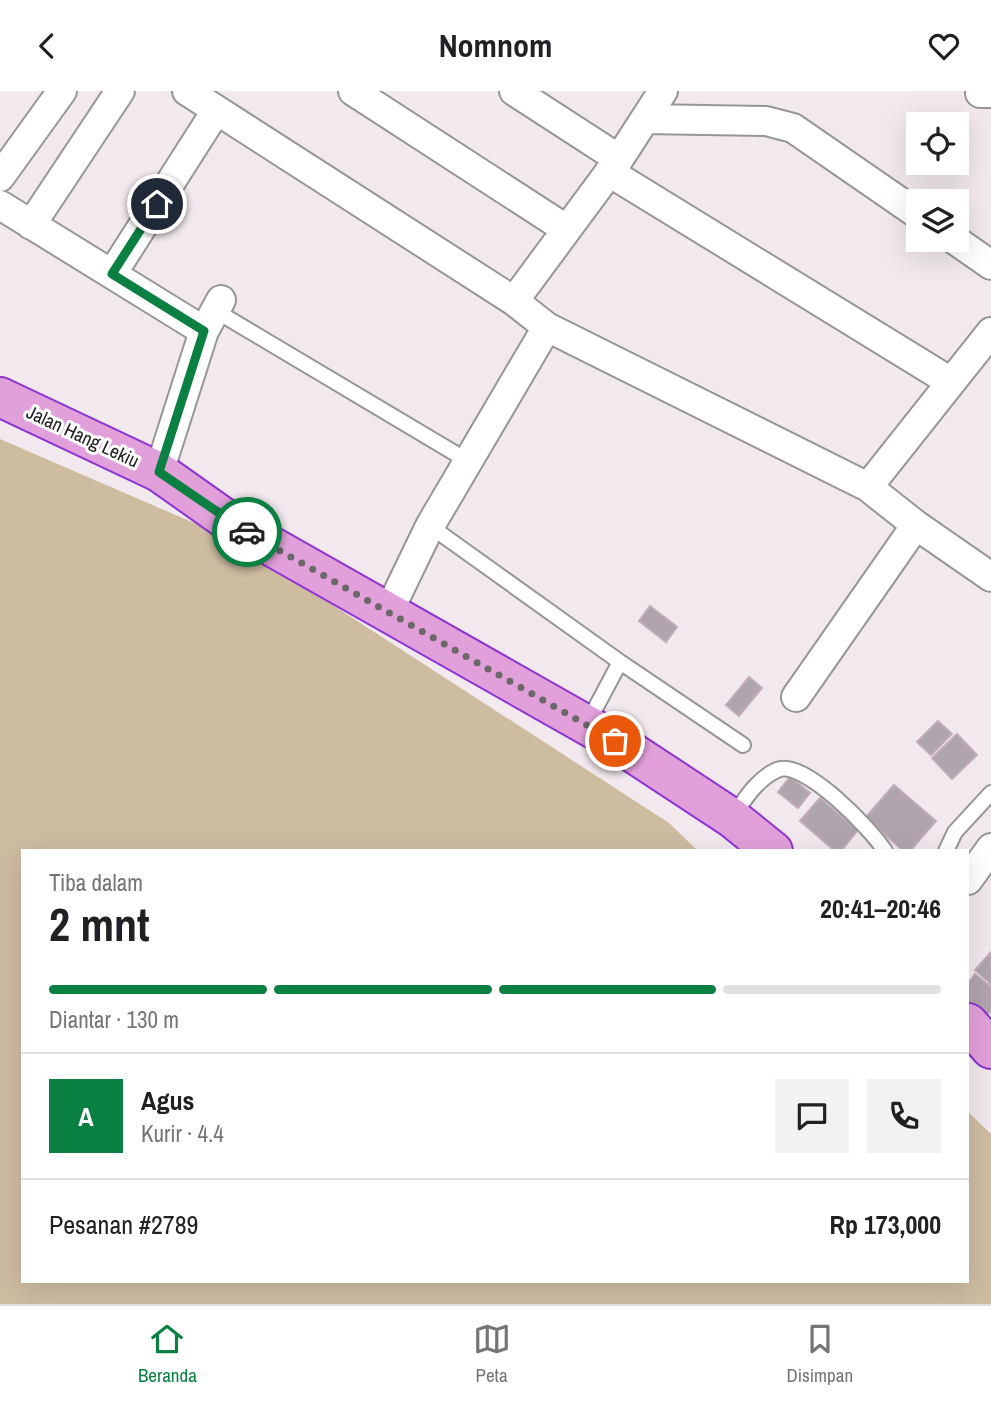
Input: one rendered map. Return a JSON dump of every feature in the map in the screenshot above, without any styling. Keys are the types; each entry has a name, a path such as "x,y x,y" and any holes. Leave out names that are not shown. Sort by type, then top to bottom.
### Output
{"highway":[{"name":"Jalan Hang Lekiu","path":"0,397 159,472 234,525 586,725 732,818 771,849"},
{"path":"969,1024 991,1049"}],"street":[{"path":"0,177 62,91"},
{"path":"32,225 120,91"},
{"path":"187,91 514,302 547,327 868,487 916,525 986,563"},
{"path":"353,91 566,229"},
{"path":"514,91 614,165 951,382"},
{"path":"514,302 614,165 663,91"},
{"path":"112,274 216,111"},
{"path":"645,119 766,121 793,128 906,206"},
{"path":"0,205 112,274 214,314 159,472"},
{"path":"969,250 991,265"},
{"path":"388,613 430,526 547,327"},
{"path":"868,487 991,332"},
{"path":"796,697 916,525"}],"lane":[{"path":"214,314 468,461"},
{"path":"430,526 620,662 743,745"},
{"path":"586,725 620,662"},
{"path":"732,818 754,786 779,769 793,768 813,780 858,820 883,849"},
{"path":"947,849 955,832 991,793"}],"shaded area":[{"path":"0,439 231,539 669,823 696,849 21,849 21,1283 969,1283 969,1113 991,1134 991,1304 0,1304"}],"building":[{"path":"650,606 677,627 666,642 639,621"},
{"path":"749,677 762,688 739,716 726,705"},
{"path":"938,721 952,734 931,755 917,742"},
{"path":"957,734 977,755 952,779 932,758"},
{"path":"790,777 810,793 798,808 778,792"},
{"path":"894,785 936,821 912,849 901,849 866,817"},
{"path":"820,798 858,830 843,849 833,849 800,821"},
{"path":"991,952 991,984 975,970"},
{"path":"975,974 991,987 991,1011 985,1017 969,1003 969,982"}],"way so far":[{"path":"247,532 615,741"}],"route":[{"path":"157,204 112,274 204,331 159,472 247,532"}]}
